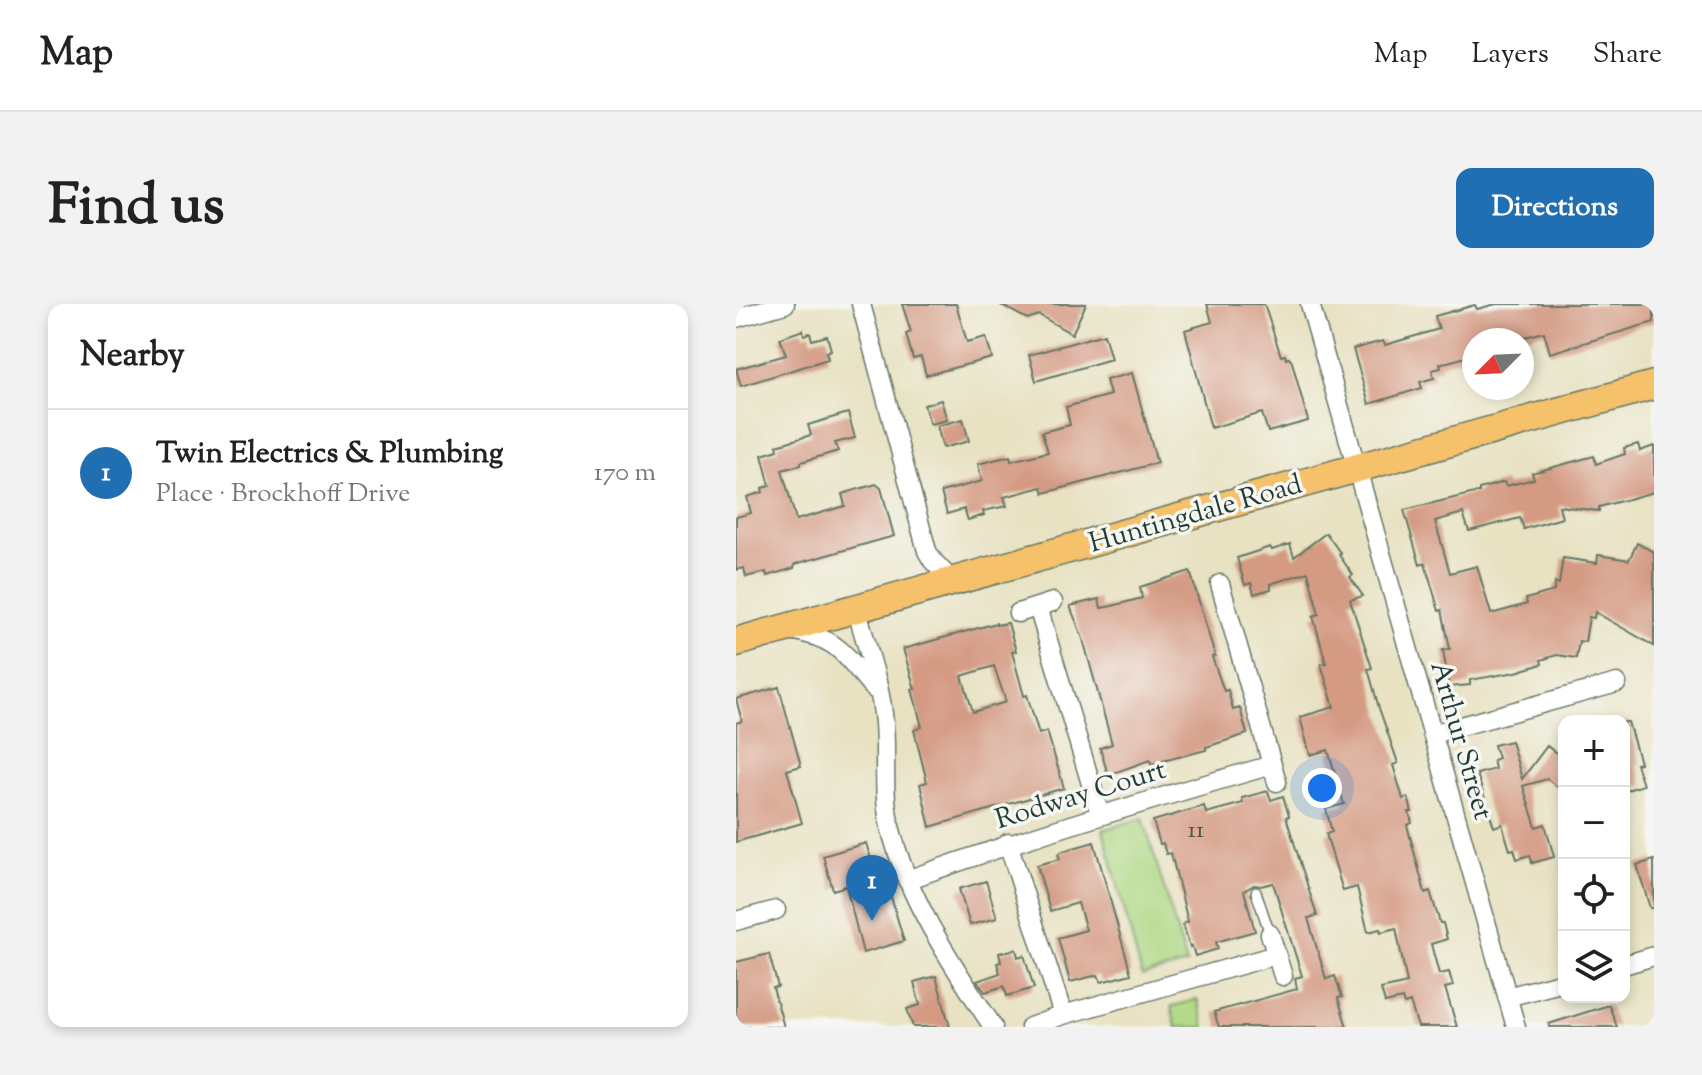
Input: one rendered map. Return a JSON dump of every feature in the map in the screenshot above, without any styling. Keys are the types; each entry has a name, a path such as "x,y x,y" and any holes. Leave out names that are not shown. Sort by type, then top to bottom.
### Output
{"main road":[{"name":"Huntingdale Road","path":"736,642 1654,385"}],"street":[{"path":"736,318 785,304"},
{"path":"861,304 927,551 953,582"},
{"name":"Arthur Street","path":"1310,304 1516,1027"},
{"name":"Rodway Court","path":"907,880 1100,814 1274,774 1220,584"},
{"path":"1018,613 1046,605 1100,814"},
{"path":"857,610 884,721 886,802 890,825 907,880 934,935 993,1027"},
{"path":"783,629 828,639 878,694"},
{"path":"1432,734 1617,683"},
{"path":"1008,843 1063,1015"},
{"path":"736,921 776,910"},
{"path":"1270,934 1283,976"},
{"path":"1030,1027 1276,955"},
{"path":"1630,963 1654,956"},
{"path":"1507,997 1558,984"}],"lane":[{"path":"1256,892 1270,934"}],"green space":[{"path":"1143,818 1187,964 1142,976 1103,830"},
{"path":"1197,999 1205,1027 1176,1027 1171,1007"}],"building":[{"path":"902,304 956,304 967,342 986,337 992,358 926,375 921,357 913,359 906,334 911,332"},
{"path":"999,304 1086,304 1072,334 1039,315 1027,319"},
{"path":"1207,304 1264,304 1281,356 1285,355 1292,362 1308,421 1268,432 1262,413 1211,428 1185,330 1212,322"},
{"path":"1496,304 1654,304 1654,322 1550,353 1544,332 1534,335 1534,328 1462,328 1462,358 1440,364 1441,368 1432,370 1434,378 1420,382 1422,388 1369,404 1353,349 1383,341 1385,345 1439,329 1435,316 1475,305 1477,309"},
{"path":"803,330 804,335 810,333 812,340 827,336 831,350 826,352 828,359 741,386 736,369 786,355 780,338"},
{"path":"1104,334 1111,359 1036,381 1029,355"},
{"path":"1132,373 1157,463 1044,493 1042,487 1004,497 1007,506 983,511 984,515 968,520 964,509 947,514 941,492 982,481 978,464 1010,456 1011,461 1048,452 1042,432 1070,425 1066,407 1110,395 1106,380"},
{"path":"941,400 947,420 930,424 924,405"},
{"path":"848,413 855,438 835,443 838,451 782,470 796,520 845,506 842,494 876,484 881,488 894,536 795,564 794,568 767,576 766,572 746,577 744,568 736,570 736,517 751,513 747,497 770,486 762,455 778,450 777,445 811,435 808,425"},
{"path":"963,419 969,441 943,448 937,426"},
{"path":"1638,444 1640,451 1654,446 1654,492 1599,507 1599,511 1559,506 1562,518 1524,529 1520,518 1469,531 1463,513 1435,521 1450,573 1477,566 1491,614 1527,604 1526,599 1554,591 1555,583 1559,584 1563,558 1597,563 1598,555 1629,560 1637,543 1654,552 1654,646 1595,612 1594,618 1589,617 1585,642 1579,641 1576,658 1557,655 1541,660 1542,664 1516,672 1470,680 1470,685 1449,687 1443,650 1450,649 1442,610 1439,611 1425,563 1420,565 1404,510 1479,492 1479,489 1504,482 1506,486 1534,479 1532,473 1594,456 1596,464 1625,454 1624,448"},
{"path":"1326,533 1363,596 1350,600 1372,668 1368,669 1379,708 1398,763 1393,765 1403,799 1408,797 1412,812 1409,812 1412,823 1407,825 1425,893 1430,891 1440,923 1443,923 1447,939 1431,944 1439,974 1449,972 1453,986 1445,988 1457,1027 1418,1027 1410,1002 1404,1004 1402,999 1385,1003 1381,989 1407,983 1396,928 1368,932 1357,887 1343,891 1326,834 1332,832 1326,809 1344,804 1328,750 1310,755 1300,717 1334,707 1321,664 1326,663 1313,616 1319,614 1308,572 1270,584 1271,589 1254,594 1251,583 1245,585 1237,558 1290,544 1294,557"},
{"path":"1190,571 1215,656 1212,657 1224,691 1228,690 1233,710 1240,708 1247,734 1206,747 1206,750 1151,764 1150,760 1108,775 1100,748 1112,744 1083,639 1070,606 1099,599 1101,608 1142,598 1140,587"},
{"path":"996,623 1008,623 1024,696 1027,695 1039,734 1047,731 1064,788 930,827 920,784 927,782 914,730 922,727 903,649","holes":["994,666 1006,702 973,712 962,676"]},
{"path":"779,687 801,766 787,770 802,823 736,842 736,723 742,721 736,699"},
{"path":"1630,729 1640,763 1636,764 1643,785 1630,789"},
{"path":"1511,741 1522,779 1547,746 1558,754 1558,787 1547,779 1523,786 1536,827 1545,824 1554,857 1532,863 1530,855 1517,859 1514,849 1510,850 1502,824 1494,827 1477,774 1495,769 1493,760 1498,758 1494,745"},
{"path":"1268,791 1271,800 1283,796 1289,816 1286,817 1317,916 1308,918 1326,979 1335,976 1347,1027 1219,1027 1214,1012 1297,989 1295,978 1302,976 1273,883 1254,885 1244,891 1255,931 1216,942 1218,949 1195,956 1190,947 1183,924 1188,922 1171,853 1166,854 1163,843 1160,844 1153,821 1204,806 1206,813 1243,803 1242,798"},
{"path":"1094,842 1131,974 1101,982 1098,975 1070,982 1058,938 1086,930 1078,903 1050,911 1037,865 1060,859 1058,854 1063,851"},
{"path":"866,843 878,883 886,880 904,941 863,953 846,886 833,890 823,856"},
{"path":"1654,860 1654,908 1650,908 1637,865"},
{"path":"986,881 997,918 970,925 959,889"},
{"path":"1016,949 1018,957 1024,955 1034,988 1007,996 1004,986 985,992 977,981 1000,973 997,963 1001,962 999,953"},
{"path":"769,954 778,987 773,988 784,1027 736,1027 736,962"},
{"path":"936,976 950,1027 913,1027 907,1009 920,1005 914,982"},
{"path":"1609,1005 1617,1027 1550,1027 1549,1024"}],"place":[{"name":"Twin Electrics & Plumbing","path":"872,921"}]}
